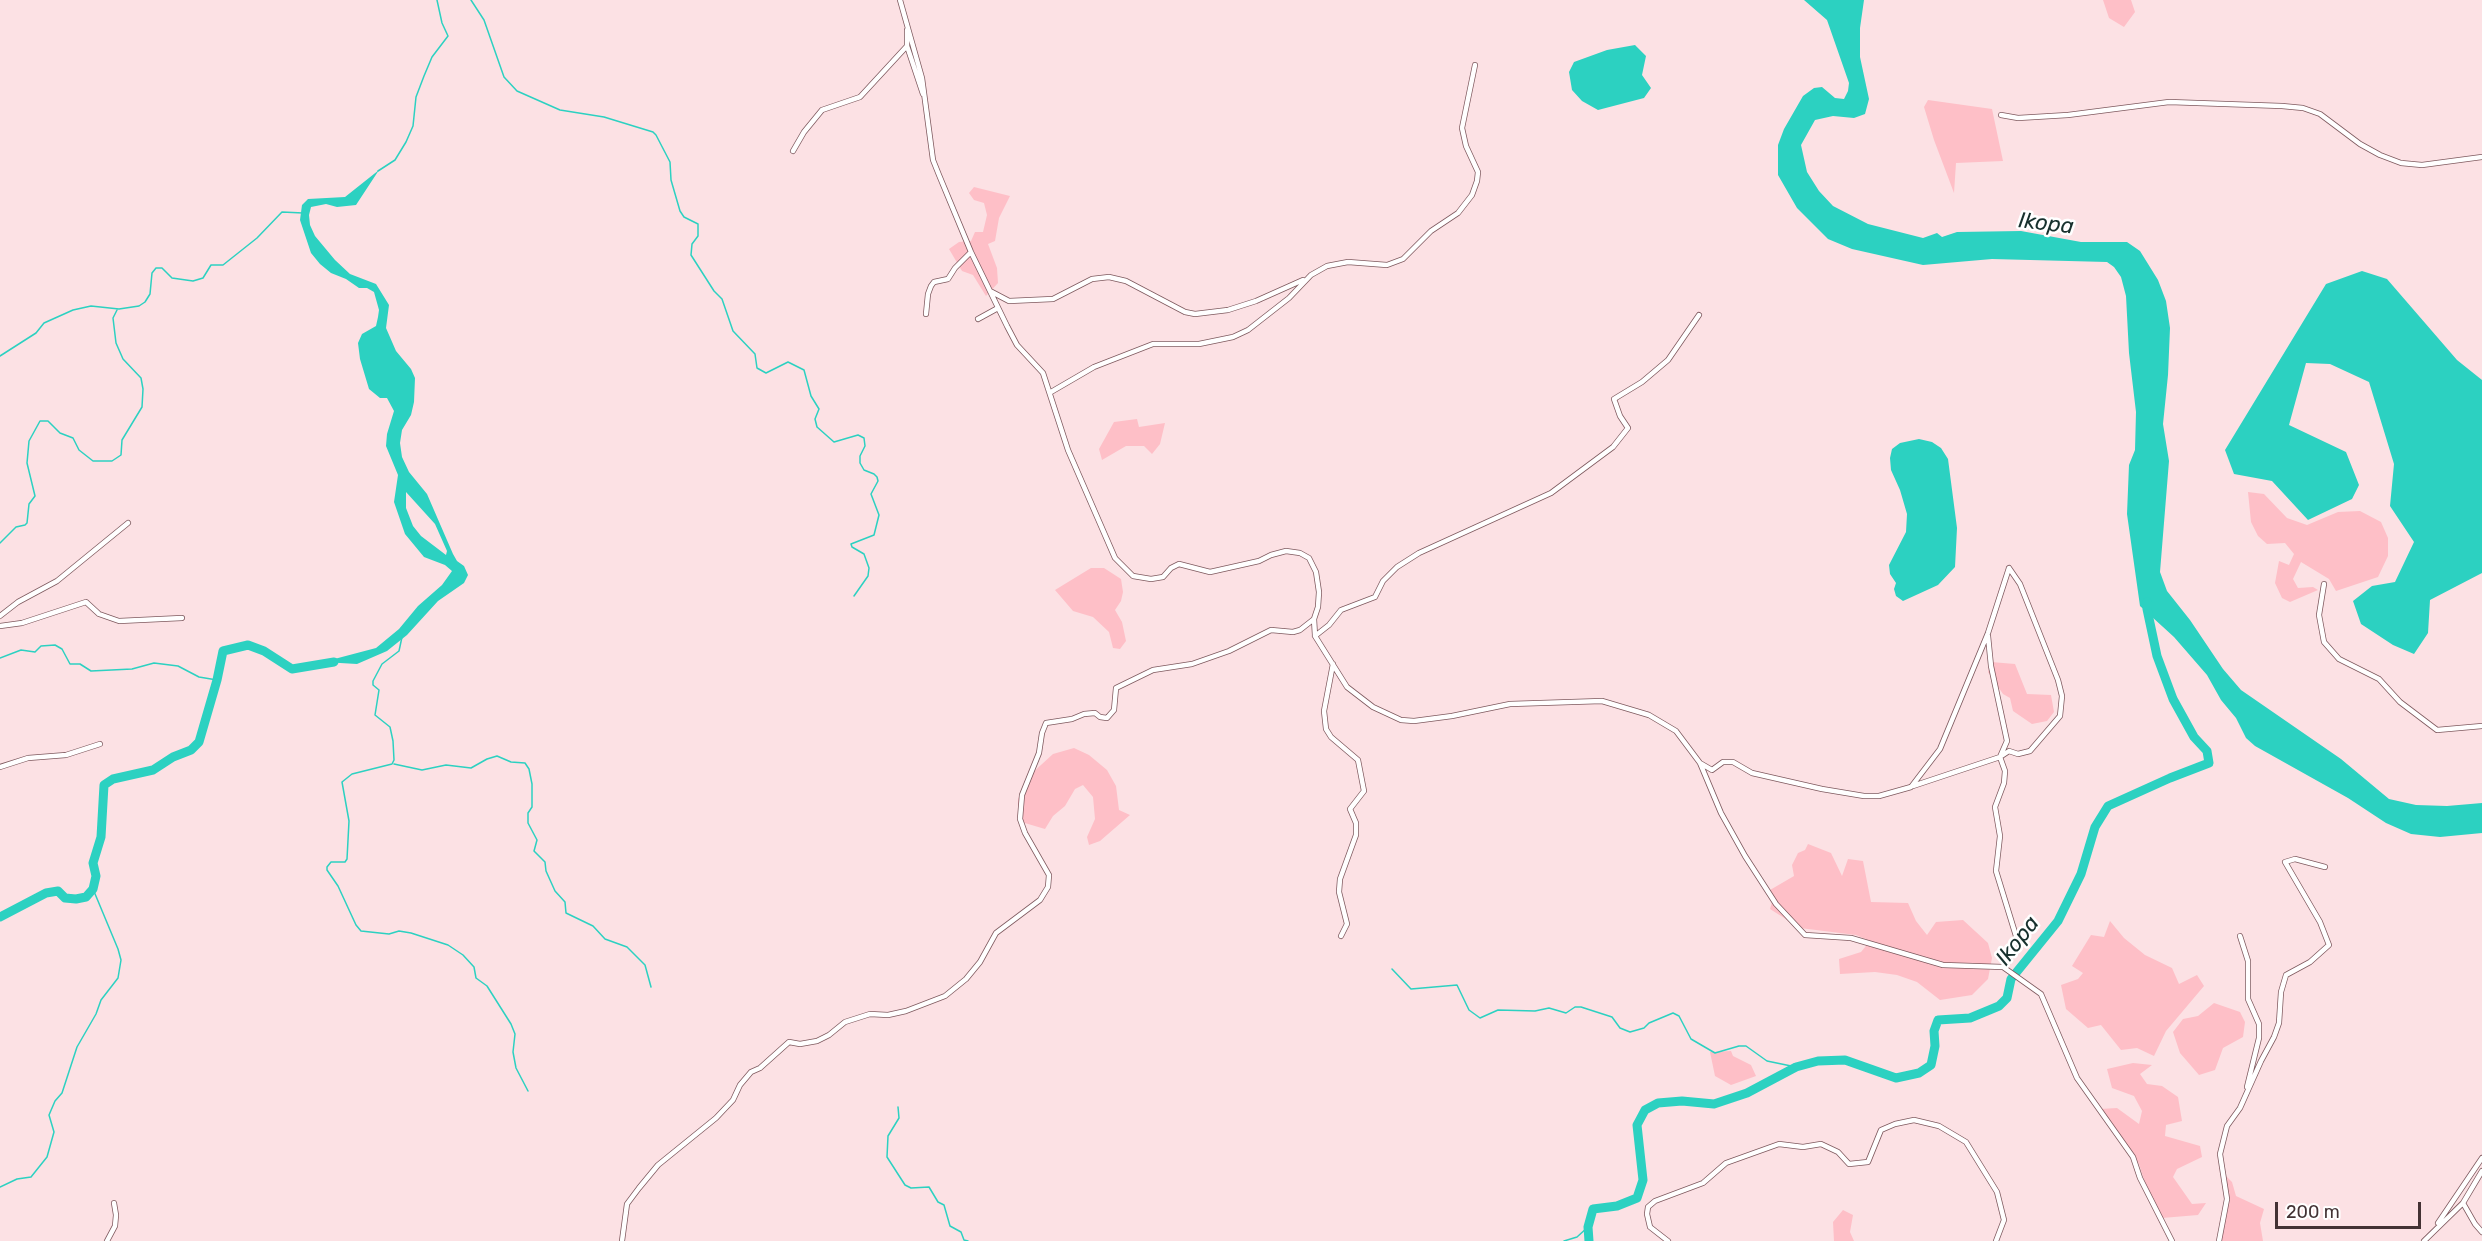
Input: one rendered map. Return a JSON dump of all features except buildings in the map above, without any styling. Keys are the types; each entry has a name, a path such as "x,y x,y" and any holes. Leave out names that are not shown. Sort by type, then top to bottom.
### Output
{"street":[{"path":"900,0 926,99 933,160 971,252 1017,345 1043,373 1068,450 1115,558 1133,576 1151,579 1163,576 1179,564 1210,572 1259,561 1286,550 1300,553 1309,558 1316,572 1319,592 1318,608 1314,619 1315,636 1347,687 1372,707 1401,720 1414,722 1510,704 1602,701 1649,715 1677,731 1700,763 1721,813 1744,856 1776,904 1805,935 1851,938 1943,965 2003,967 2041,994 2077,1078 2133,1157 2140,1178 2172,1241"},
{"path":"907,21 907,46 919,87 926,99"},
{"path":"793,151 804,132 822,110 860,97 907,46"},
{"path":"990,291 1009,301 1053,299 1092,279 1109,277 1126,281 1185,312 1209,313 1256,302 1295,285 1327,266 1348,262 1375,266 1396,263 1431,231 1458,213 1472,195 1478,172 1466,146 1462,128 1475,65"},
{"path":"2001,115 2018,118 2068,115 2169,102 2282,106 2303,108 2320,114 2360,144 2380,156 2401,163 2422,165 2482,157"},
{"path":"926,314 931,286 934,282 948,279 971,252"},
{"path":"1051,392 1094,367 1153,344 1199,345 1233,337 1248,330 1267,316 1311,275"},
{"path":"978,319 998,308"},
{"path":"1315,636 1329,625 1341,610 1375,597 1383,581 1390,574 1419,553 1551,493 1613,447 1628,428 1620,416 1614,399 1642,382 1668,360 1699,315"},
{"path":"0,616 18,602 57,581 128,523"},
{"path":"1700,763 1712,770 1723,762 1733,762 1752,773 1822,789 1864,796 1879,796 1911,787 2000,758 2009,751 2018,754 2030,751 2060,716 2062,696 2058,680 2027,602 2009,568 1988,633 1940,749 1911,787"},
{"path":"2324,584 2319,615 2324,642 2339,659 2379,679 2400,702 2437,730 2482,726"},
{"path":"0,626 22,623 86,602 99,614 119,621 182,618"},
{"path":"622,1241 627,1204 639,1188 658,1165 716,1118 734,1100 741,1085 751,1072 760,1068 789,1042 800,1044 818,1041 830,1035 845,1022 870,1014 888,1015 906,1011 945,996 966,979 981,962 996,933 1040,900 1048,887 1049,874 1020,819 1022,795 1039,753 1046,723 1095,713 1107,718 1114,710 1116,688 1153,670 1192,664 1228,651 1271,630 1293,632 1300,630 1314,619"},
{"path":"1988,633 1991,666 2007,741 2000,758 2005,771 2004,783 1995,807 2000,836 1996,871 2016,936 2012,952 2003,967"},
{"path":"1333,664 1324,711 1326,729 1331,737 1358,760 1364,791 1350,809 1356,823 1356,835 1340,879 1340,892 1347,924 1341,936"},
{"path":"0,767 28,758 66,755 100,744"},
{"path":"2219,1241 2227,1199 2220,1154 2227,1126 2240,1108 2279,1023 2281,992 2286,975 2310,962 2329,945 2320,922 2285,862 2295,859 2325,867"},
{"path":"2240,936 2248,961 2248,999 2259,1024 2259,1038 2248,1077 2247,1092"},
{"path":"1668,1241 1650,1227 1648,1206 1655,1201 1702,1183 1726,1163 1779,1144 1803,1147 1821,1144 1838,1152 1849,1164 1868,1162 1881,1130 1914,1120 1938,1126 1966,1142 1997,1192 2004,1220 1996,1241"},
{"path":"2431,1233 2482,1158"},
{"path":"2424,1241 2463,1203 2482,1171"},
{"path":"107,1241 114,1227 116,1215 114,1203"},
{"path":"2463,1203 2482,1232"}],"shaded area":[{"path":"2103,0 2131,0 2135,12 2124,27 2109,18"},
{"path":"1928,100 1992,109 2003,161 1956,163 1954,193 1924,107"},
{"path":"974,187 1010,196 999,218 995,241 988,244 997,268 998,283 986,296 973,275 962,271 949,249 959,242 971,241 975,232 983,232 987,215 984,203 974,200 969,193"},
{"path":"1137,419 1139,427 1165,423 1160,444 1152,454 1144,446 1126,446 1102,460 1099,449 1114,422"},
{"path":"2248,492 2264,494 2287,518 2307,525 2338,512 2360,511 2381,522 2388,538 2388,556 2378,577 2336,591 2329,579 2301,562 2293,579 2298,588 2313,587 2318,590 2290,602 2282,598 2275,583 2279,561 2289,565 2294,554 2285,543 2267,544 2258,536 2251,522"},
{"path":"1091,568 1104,568 1121,579 1123,592 1121,601 1115,610 1122,622 1126,641 1120,649 1113,648 1109,632 1093,617 1073,611 1055,590"},
{"path":"1991,662 2015,664 2027,694 2051,695 2054,712 2047,721 2032,724 2013,711 2010,698 2003,694 1988,672"},
{"path":"1074,748 1089,755 1107,770 1116,786 1119,810 1130,815 1100,841 1089,845 1087,837 1095,819 1093,797 1083,785 1075,789 1065,806 1053,816 1045,829 1018,821 1018,799 1030,775 1053,754"},
{"path":"1808,844 1831,853 1842,876 1848,859 1863,861 1871,902 1908,903 1916,921 1927,935 1936,922 1963,920 1988,943 1992,958 1988,979 1972,995 1940,1000 1917,982 1897,975 1875,972 1840,974 1839,959 1861,952 1870,941 1856,935 1800,928 1770,909 1773,899 1770,890 1794,876 1792,865 1798,853 1805,850"},
{"path":"2110,921 2124,938 2145,955 2172,968 2179,984 2197,975 2204,986 2166,1031 2154,1056 2137,1048 2121,1050 2101,1025 2088,1028 2066,1009 2061,985 2078,979 2083,973 2072,966 2091,935 2104,937"},
{"path":"2214,1003 2240,1012 2245,1022 2243,1037 2223,1048 2215,1070 2199,1075 2180,1053 2173,1032 2183,1019 2198,1016"},
{"path":"1731,1051 1733,1056 1751,1065 1756,1076 1731,1085 1715,1076 1710,1052"},
{"path":"2133,1063 2152,1065 2140,1074 2147,1084 2162,1086 2178,1097 2182,1121 2166,1125 2165,1136 2200,1146 2202,1157 2177,1169 2173,1177 2192,1204 2206,1203 2198,1215 2162,1218 2146,1186 2139,1164 2100,1109 2117,1108 2139,1124 2142,1111 2134,1096 2112,1088 2107,1069"},
{"path":"2225,1175 2232,1182 2236,1196 2264,1209 2260,1223 2263,1241 2219,1241 2224,1211"},
{"path":"1843,1210 1853,1215 1850,1232 1854,1241 1834,1241 1833,1222"}],"water":[{"path":"1804,0 1864,0 1860,28 1860,57 1869,99 1865,114 1854,118 1833,116 1815,120 1801,145 1807,172 1819,191 1833,206 1868,224 1923,238 1937,233 1942,237 1957,232 2021,231 2081,242 2127,242 2140,251 2158,280 2166,301 2170,328 2163,424 2169,461 2160,572 2167,591 2223,669 2241,690 2341,759 2389,799 2416,805 2447,806 2482,803 2482,833 2440,837 2411,834 2386,823 2348,798 2255,746 2246,738 2236,718 2221,700 2207,675 2174,637 2140,606 2127,514 2129,465 2135,450 2136,412 2129,353 2126,296 2121,277 2114,267 2107,262 1992,259 1923,265 1852,249 1828,239 1797,208 1778,175 1778,145 1784,129 1803,96 1814,88 1822,87 1835,98 1844,99 1849,83 1827,20"},
{"path":"1635,45 1646,56 1642,75 1651,88 1644,98 1598,110 1582,101 1572,90 1569,72 1574,62 1607,50"},
{"path":"379,170 356,205 337,207 326,204 311,207 310,225 315,236 335,260 350,274 376,284 389,305 386,328 396,351 411,369 415,378 411,415 402,430 400,443 402,457 409,472 427,494 453,554 464,566 468,575 464,583 438,601 407,635 387,651 357,664 323,662 376,648 399,629 418,606 442,585 452,571 445,565 424,557 405,534 394,502 398,475 386,446 394,411 387,398 380,398 369,389 358,343 362,334 376,326 379,310 374,292 367,288 359,288 331,273 320,264 311,253 300,220 302,205 308,199 345,197","holes":["406,492 435,524 447,551 446,555 421,536 413,526 406,508"]},
{"path":"2362,271 2387,279 2457,360 2482,380 2482,573 2430,600 2428,633 2414,654 2393,645 2361,624 2353,601 2372,586 2395,582 2414,542 2390,506 2394,464 2369,382 2330,364 2306,363 2289,425 2346,452 2359,485 2352,499 2308,520 2272,481 2234,474 2225,450 2326,284"},
{"path":"1919,439 1932,442 1941,448 1948,459 1957,528 1955,567 1938,585 1903,601 1896,596 1894,589 1896,583 1890,574 1889,565 1906,532 1907,514 1891,470 1890,458 1892,449 1900,443"}],"waterway":[{"path":"378,171 395,160 406,142 413,126 416,97 424,76 432,57 448,36 442,23 437,0"},
{"path":"471,0 484,20 504,77 517,91 560,110 604,117 653,132 656,135 670,162 671,180 680,211 684,217 698,224 698,236 692,244 691,255 714,291 722,299 733,331 755,354 757,368 766,373 788,362 804,370 811,396 819,409 815,419 817,427 834,442 858,435 864,438 865,446 860,456 860,463 864,470 877,477 878,481 871,494 879,515 874,535 851,544 864,554 869,568 868,576 854,596"},
{"path":"0,356 36,333 44,323 73,310 91,306 119,309 139,306 150,294 152,273 156,268 162,268 172,278 193,281 203,278 211,265 223,265 257,238 282,212 303,213"},
{"path":"0,543 16,527 27,523 29,504 35,496 27,463 29,441 40,421 48,421 60,433 73,438 79,450 93,461 112,461 121,455 122,440 142,407 143,389 141,378 123,359 116,343 113,318 117,310"},
{"name":"Ikopa","path":"1589,1241 1588,1227 1593,1209 1617,1206 1637,1198 1643,1180 1637,1125 1645,1110 1658,1103 1682,1101 1714,1104 1747,1093 1796,1067 1818,1061 1845,1060 1896,1078 1919,1073 1931,1065 1935,1046 1934,1031 1938,1020 1970,1018 1999,1006 2007,998 2011,979 2058,921 2081,874 2095,827 2108,806 2209,763 2207,751 2194,737 2173,699 2157,656 2147,602"},
{"path":"402,637 399,651 382,664 373,681 373,685 379,690 375,715 390,727 394,760 392,764 352,774 342,782 349,821 347,859 345,862 331,862 327,870 338,886 361,931 389,934 399,931 411,933 448,945 463,955 474,967 476,978 487,986 511,1024 515,1034 513,1052 516,1068 528,1091"},
{"path":"0,658 21,650 35,652 41,646 55,645 62,649 70,664 80,664 91,671 132,669 154,663 178,666 199,677 217,680"},
{"path":"0,917 46,893 58,891 65,898 76,899 86,897 93,889 96,876 93,863 101,837 104,785 113,779 153,770 173,757 191,750 199,742 223,651 248,645 264,651 292,669 334,662"},
{"path":"394,764 422,770 446,765 471,768 497,756 511,762 525,763 529,769 532,784 532,807 528,813 528,823 537,840 534,851 545,862 546,871 555,891 565,902 566,913 593,926 605,939 627,947 645,965 651,987"},
{"path":"0,1187 17,1179 31,1177 47,1157 54,1132 49,1115 55,1101 62,1093 77,1047 96,1014 101,1000 118,978 121,960 118,949 93,889"},
{"path":"1392,969 1411,989 1457,985 1469,1010 1480,1018 1498,1010 1535,1011 1549,1008 1566,1013 1575,1007 1581,1007 1612,1017 1620,1028 1630,1032 1644,1028 1649,1023 1673,1013 1679,1016 1691,1039 1715,1053 1746,1046 1767,1061 1796,1067"},
{"path":"898,1107 899,1118 888,1136 887,1157 905,1185 911,1188 929,1187 938,1202 944,1205 950,1226 961,1232 964,1240 968,1241"},
{"path":"1564,1241 1577,1237 1588,1227"}]}
